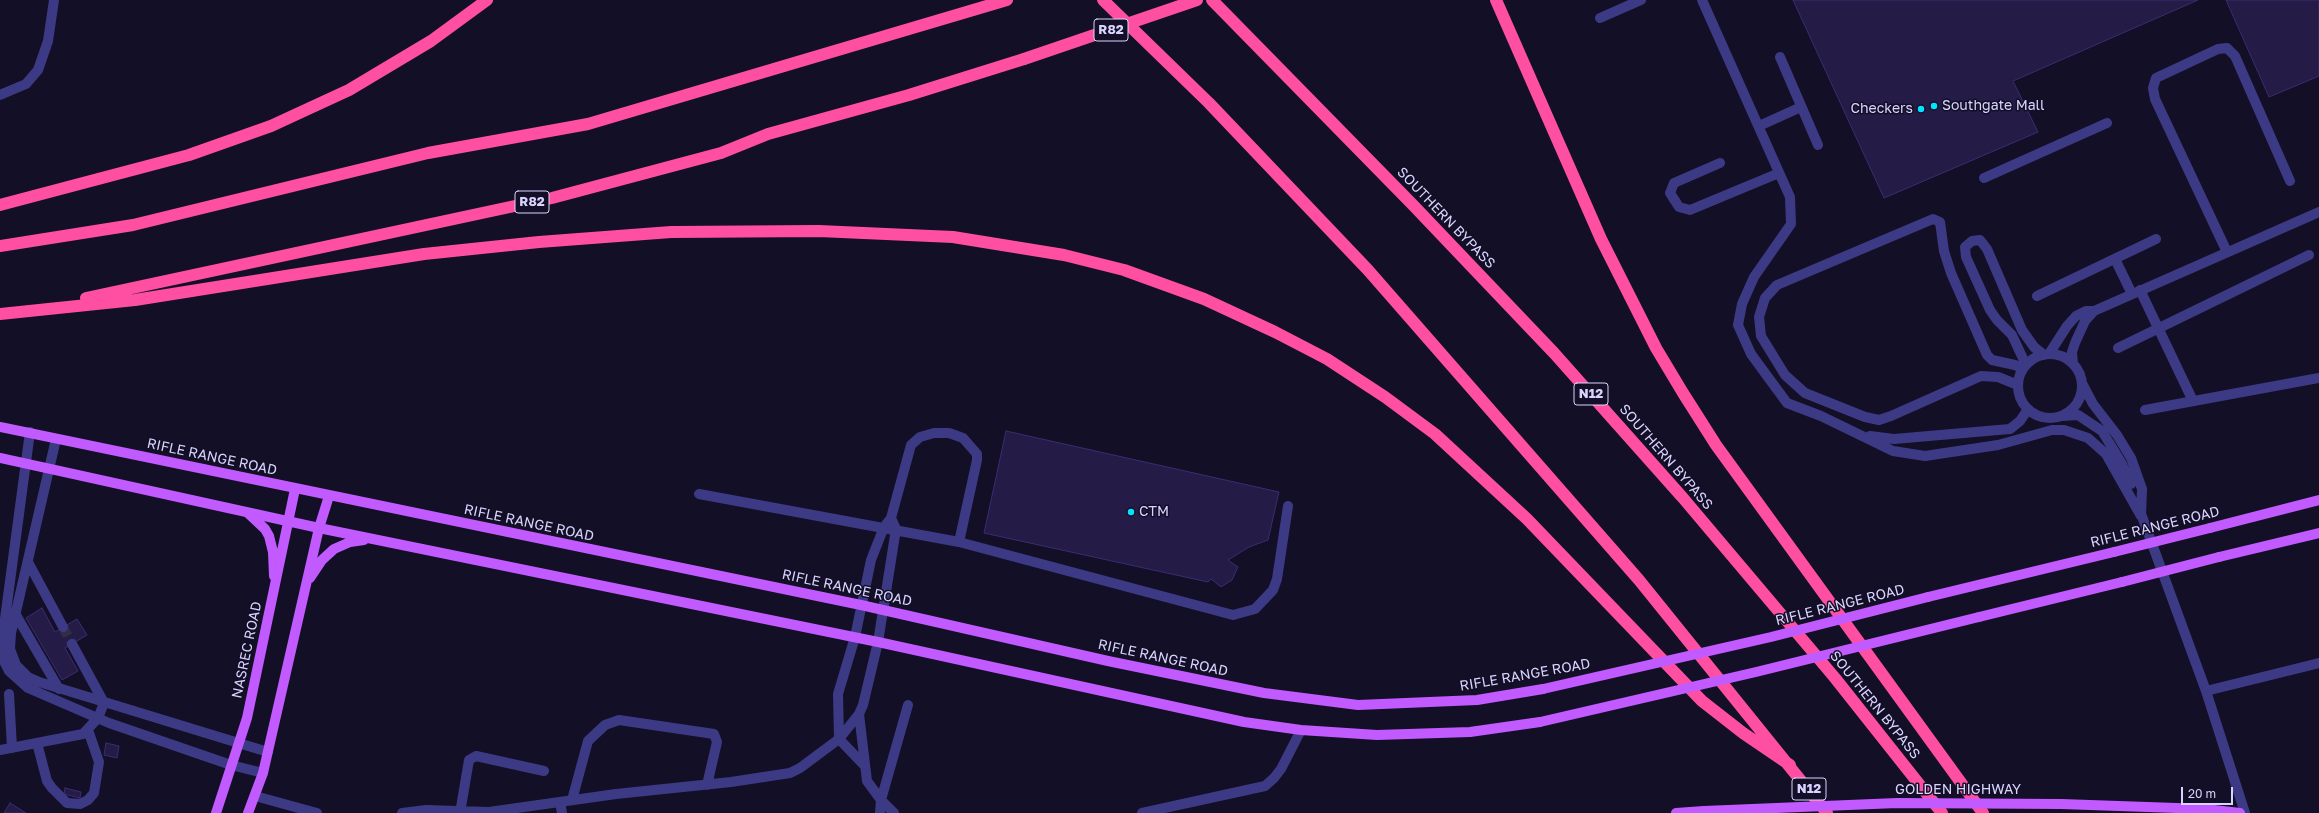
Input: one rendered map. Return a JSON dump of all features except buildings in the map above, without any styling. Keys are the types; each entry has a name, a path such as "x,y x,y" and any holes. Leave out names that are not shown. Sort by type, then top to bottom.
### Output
{"highway":[{"path":"0,205 189,155 271,126 349,90 431,40 487,0"},
{"path":"0,246 133,225 428,153 588,124 1007,0"},
{"name":"N12","path":"1103,0 1209,103 1368,270 1639,580 1790,765 1827,813"},
{"name":"R82","path":"30,310 552,198 721,153 768,134 909,95 1024,59 1197,0"},
{"name":"SOUTHERN BYPASS","path":"1212,0 1408,200 1554,353 1683,498 1835,678 1942,813"},
{"path":"1496,0 1601,239 1656,348 1720,451 1983,813"},
{"path":"0,314 135,300 424,254 539,242 671,232 819,231 953,237 1064,255 1124,270 1204,299 1275,332 1327,359 1385,397 1435,434 1527,519 1702,701 1743,733 1790,765"}],"main road":[{"name":"RIFLE RANGE ROAD","path":"0,427 861,605 1108,661 1264,693 1358,705 1477,700 1543,689 1764,638 2319,500"},
{"path":"0,458 49,470 289,520 319,528 855,637 1244,722 1301,730 1377,735 1470,732 1540,722 1741,676 2319,533"},
{"name":"NASREC ROAD","path":"216,813 247,718 295,489"},
{"path":"248,813 263,773 319,528 329,496"},
{"path":"248,512 258,521 269,536 273,552 274,590"},
{"path":"307,582 322,560 334,549 350,542 372,539"},
{"name":"GOLDEN HIGHWAY","path":"1676,813 1897,803 2062,804 2205,809 2240,813"}],"street":[{"path":"0,95 26,84 38,70 48,41 54,0"},
{"path":"1600,18 1641,0"},
{"path":"1702,0 1790,197 1792,224 1754,277 1742,304 1738,325 1751,354 1787,403 1860,434 1893,451 1925,456 1998,445 2052,430 2064,430 2088,438 2106,454 2141,516"},
{"path":"2227,252 2155,99 2153,88 2156,78 2218,49 2227,48 2235,56 2290,181"},
{"path":"1780,57 1818,145"},
{"path":"1758,126 1801,106"},
{"path":"1984,178 2107,123"},
{"path":"1720,163 1674,183 1670,193 1679,207 1690,210 1779,174"},
{"path":"2073,364 2072,352 2085,321 2094,311 2319,212"},
{"path":"2018,385 1998,377 1981,376 1891,416 1879,420 1865,417 1805,393 1785,375 1761,336 1759,317 1765,298 1777,285 1933,219 1940,222 1944,251 1951,273 1987,355 1992,360 2024,367"},
{"path":"2037,296 2156,239"},
{"path":"2024,367 2012,335 1997,320 1990,310 1966,257 1965,247 1972,241 1980,240 1987,249 2022,330 2034,347 2047,354 2065,358 2073,364 2079,373 2082,383 2093,404 2117,435 2131,458 2142,489 2141,516"},
{"path":"2118,348 2309,256"},
{"path":"2115,259 2159,327 2193,401"},
{"path":"2052,430 2042,417 2028,409 2020,396 2018,385 2024,367 2034,358 2047,354 2076,316 2086,311 2094,311"},
{"path":"2145,410 2319,378"},
{"path":"2062,416 2077,403 2082,383"},
{"path":"1860,434 1894,439 2010,428 2020,421 2028,409"},
{"path":"2042,417 2078,415 2102,431 2121,462 2206,691 2245,813"},
{"path":"30,432 4,626 4,661 17,680 28,688 151,739 231,765 263,773"},
{"path":"864,765 839,739 838,694 855,637 871,560 884,527 891,518 910,444 920,437 934,433 949,433 963,438 972,447 977,460 959,542"},
{"path":"56,439 10,642 12,657 16,665 28,677 59,689 268,752"},
{"path":"699,494 896,529 959,542 1233,616 1255,609 1273,590 1288,506"},
{"path":"891,518 896,529 878,642 859,714 866,781 881,800 894,813"},
{"path":"14,546 31,548"},
{"path":"28,562 62,627"},
{"path":"16,615 59,689"},
{"path":"72,644 104,703"},
{"path":"2206,691 2319,662"},
{"path":"9,694 12,748"},
{"path":"0,750 76,736 88,730 98,718 104,703"},
{"path":"880,813 881,800 908,705"},
{"path":"402,813 426,810 460,813 489,812 572,800 707,785 790,773 812,761 839,739 859,714"},
{"path":"572,800 588,742 605,725 619,720 714,734 717,742 707,785"},
{"path":"38,743 47,781 52,788 67,802 84,802 94,793 99,762 88,730"},
{"path":"1142,813 1265,786 1274,778 1281,768 1301,730"},
{"path":"460,813 469,760 476,756 544,772"},
{"path":"255,796 317,813"},
{"path":"560,802 562,813"}],"tunnel":[{"path":"63,627 72,644"}],"place":[{"name":"Southgate Mall","path":"1934,106"},
{"name":"Checkers","path":"1921,109"},
{"name":"CTM","path":"1131,512"}]}
